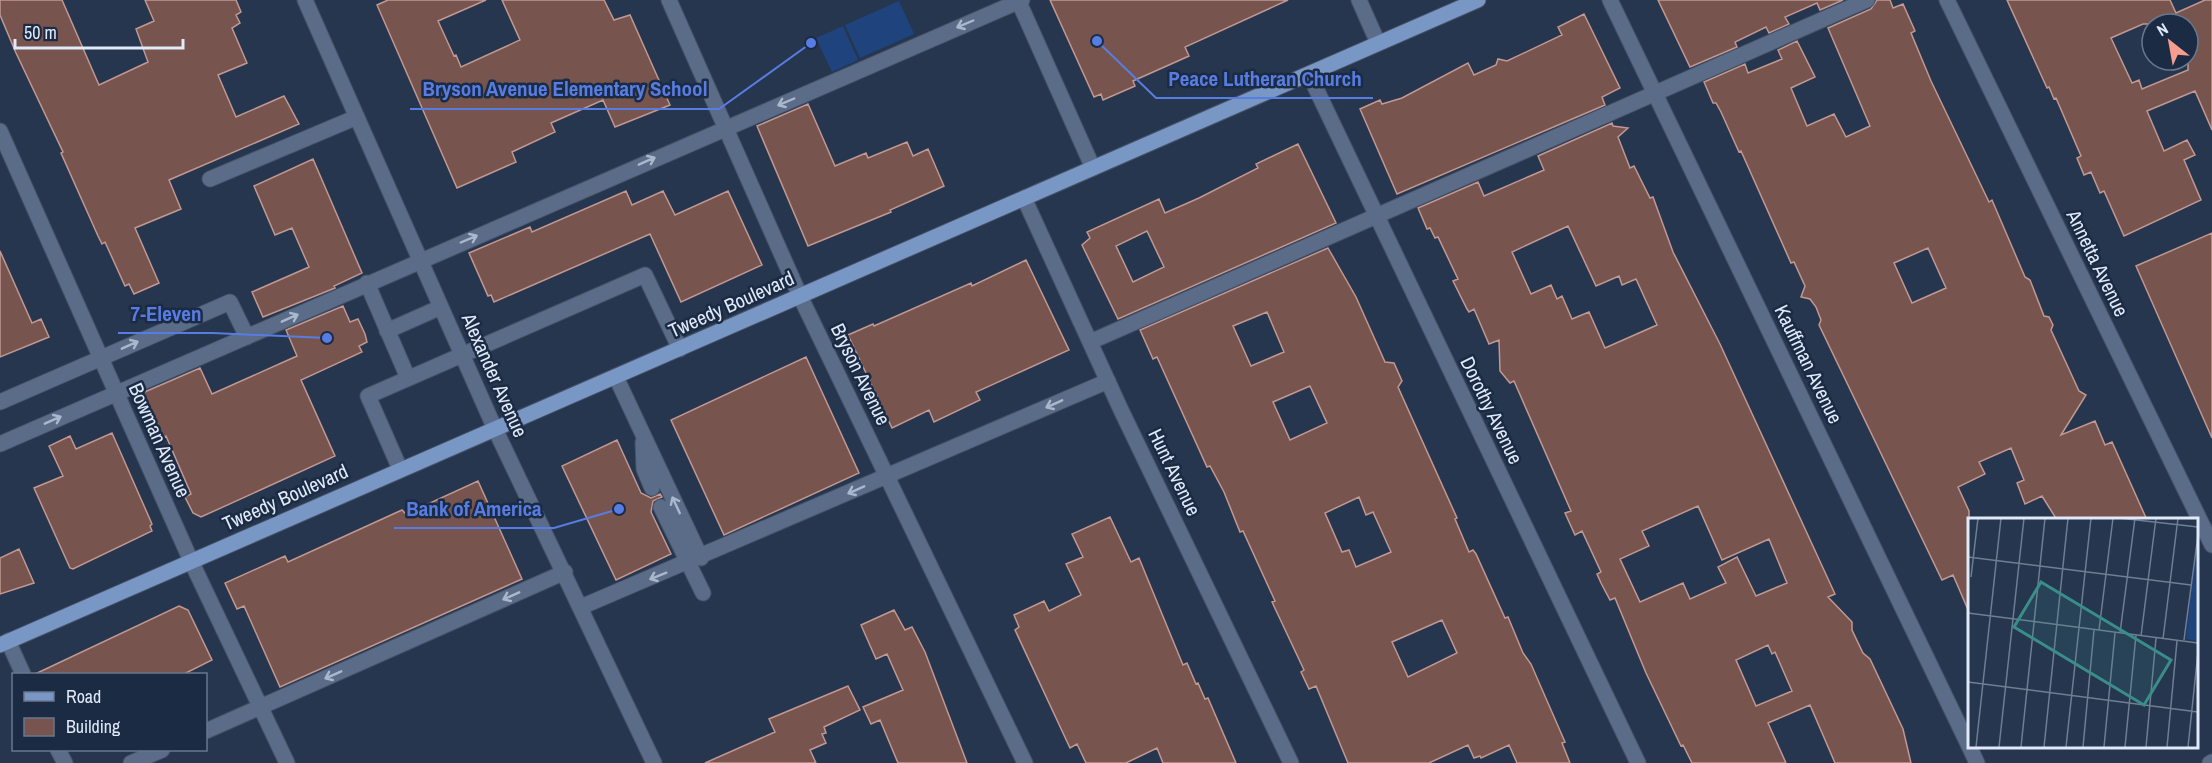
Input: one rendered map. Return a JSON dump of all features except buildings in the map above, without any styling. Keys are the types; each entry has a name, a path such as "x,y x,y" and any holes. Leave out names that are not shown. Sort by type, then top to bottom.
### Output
{"main road":[{"name":"Tweedy Boulevard","path":"4,643 1478,0"}],"street":[{"name":"Alexander Avenue","path":"305,0 495,429 654,763"},
{"name":"Bryson Avenue","path":"669,0 800,296 1025,763"},
{"path":"0,444 420,259 1020,0 1093,168"},
{"path":"1359,0 1378,43"},
{"name":"Kauffman Avenue","path":"1610,0 1968,744"},
{"path":"1090,342 1377,218 1867,0"},
{"name":"Annetta Avenue","path":"1947,0 2212,545"},
{"name":"Dorothy Avenue","path":"1309,74 1638,763"},
{"path":"210,179 357,117"},
{"name":"Bowman Avenue","path":"0,131 191,561 287,763"},
{"name":"Hunt Avenue","path":"1024,198 1108,381 1291,763"},
{"path":"400,469 368,396 645,275 680,349"},
{"path":"367,284 408,378"},
{"path":"0,402 230,302 247,337"},
{"path":"387,331 441,308"},
{"path":"616,377 644,436 695,560 703,592"},
{"path":"581,608 1108,381"},
{"path":"644,436 644,469 652,488"},
{"path":"661,507 695,560"},
{"path":"207,731 565,572"},
{"path":"4,643 22,673"},
{"name":"Kauffman Avenue","path":"1970,748 1977,763"},
{"path":"130,763 160,751"}],"shaded area":[{"path":"899,1 914,34 860,58 845,25"},
{"path":"843,26 858,60 832,72 816,38"}],"place":[{"name":"Peace Lutheran Church","path":"1097,41"},
{"name":"Bryson Avenue Elementary School","path":"811,43"},
{"name":"7-Eleven","path":"327,338"},
{"name":"Bank of America","path":"619,509"}]}
